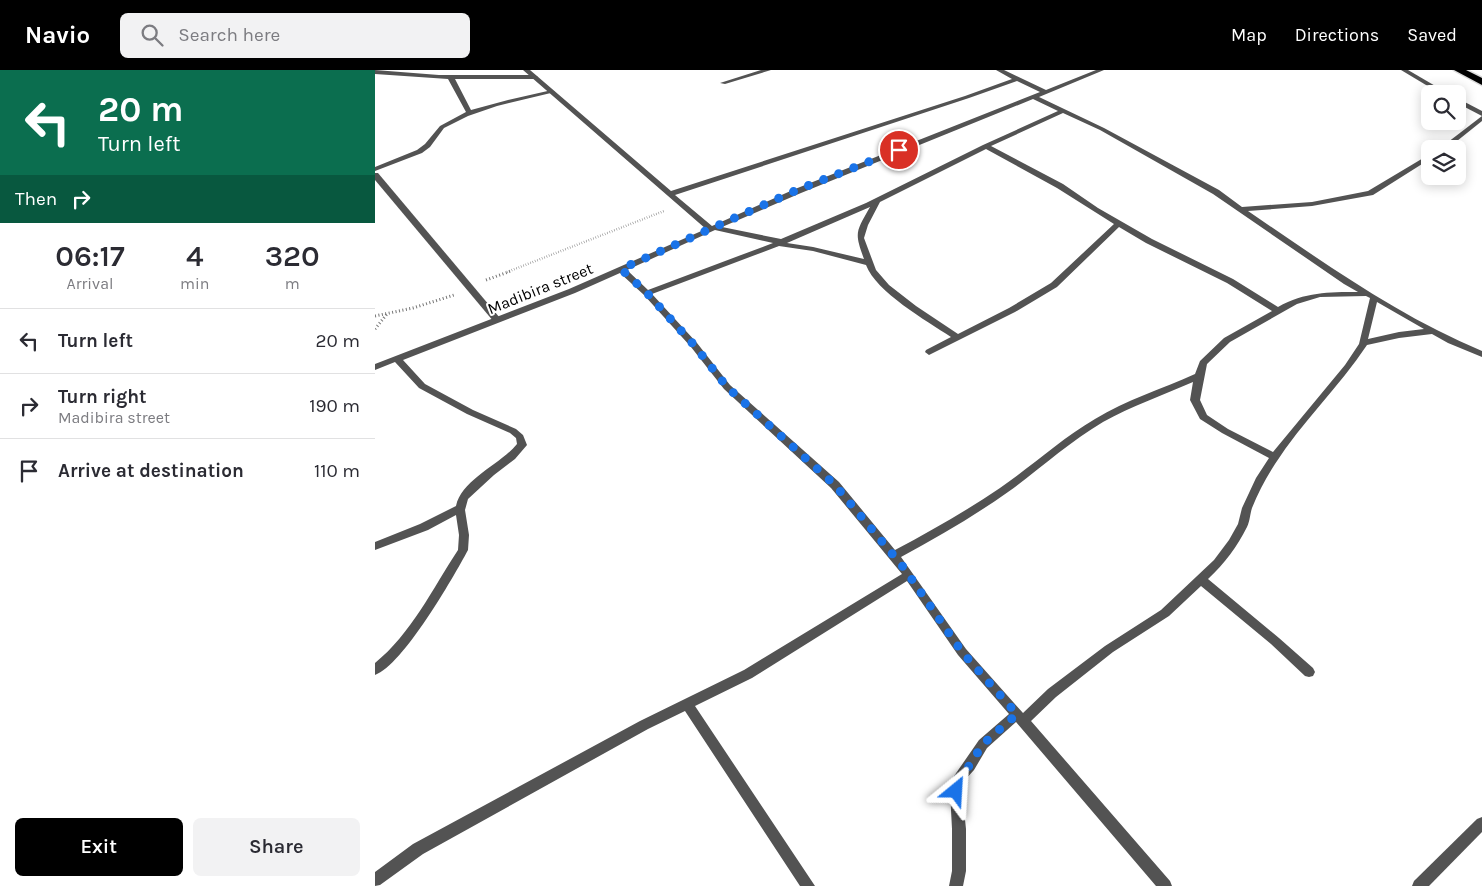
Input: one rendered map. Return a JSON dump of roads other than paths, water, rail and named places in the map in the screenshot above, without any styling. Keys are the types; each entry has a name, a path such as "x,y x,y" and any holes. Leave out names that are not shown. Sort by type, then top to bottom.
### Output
{"highway":[{"path":"1459,70 1482,82"}],"street":[{"path":"411,75 424,70"},
{"path":"526,70 680,203 713,228 869,263"},
{"path":"723,83 768,70"},
{"path":"999,70 1045,92"},
{"name":"Madibira street","path":"375,367 573,291 797,190 1101,70"},
{"path":"1404,70 1430,85"},
{"path":"375,72 451,78 535,77"},
{"path":"451,78 470,114"},
{"path":"670,194 967,97 1017,78"},
{"path":"375,169 406,158 425,148 441,128 470,114 496,105 552,92"},
{"path":"1033,96 1102,129 1216,192 1316,262 1433,331 1480,355"},
{"path":"1466,105 1482,114"},
{"path":"647,293 781,243 878,200 1020,128 1063,111"},
{"path":"1454,140 1482,118"},
{"path":"985,146 1061,186 1149,241 1230,281 1278,311"},
{"path":"1240,208 1311,204 1370,192 1421,161"},
{"path":"375,174 497,320"},
{"path":"878,200 864,225 860,238 872,271 886,287 913,308 957,337"},
{"path":"929,352 1012,310 1054,285 1119,223"},
{"path":"621,269 647,293 694,345 727,387 835,485 895,556 962,652 1165,886"},
{"path":"1275,457 1225,431 1203,417 1195,400 1203,363 1227,340 1294,302 1320,295 1371,295"},
{"path":"956,886 959,871 959,829 956,791 958,779 983,744 1020,718 1109,649 1165,613 1218,563 1233,543 1243,524 1247,508 1261,478 1275,457 1348,367 1364,342 1371,295"},
{"path":"1364,342 1433,331"},
{"path":"375,670 390,658 414,629 463,550 464,535 460,508 463,497 490,472 511,457 522,445 520,437 513,431 470,412 423,386 397,359"},
{"path":"895,556 971,513 1087,427 1115,411 1199,376"},
{"path":"375,546 424,527 460,508"},
{"path":"375,880 418,848 687,704 748,674 909,575"},
{"path":"1201,579 1309,672"},
{"path":"687,704 808,886"},
{"path":"1419,886 1482,823"}]}
